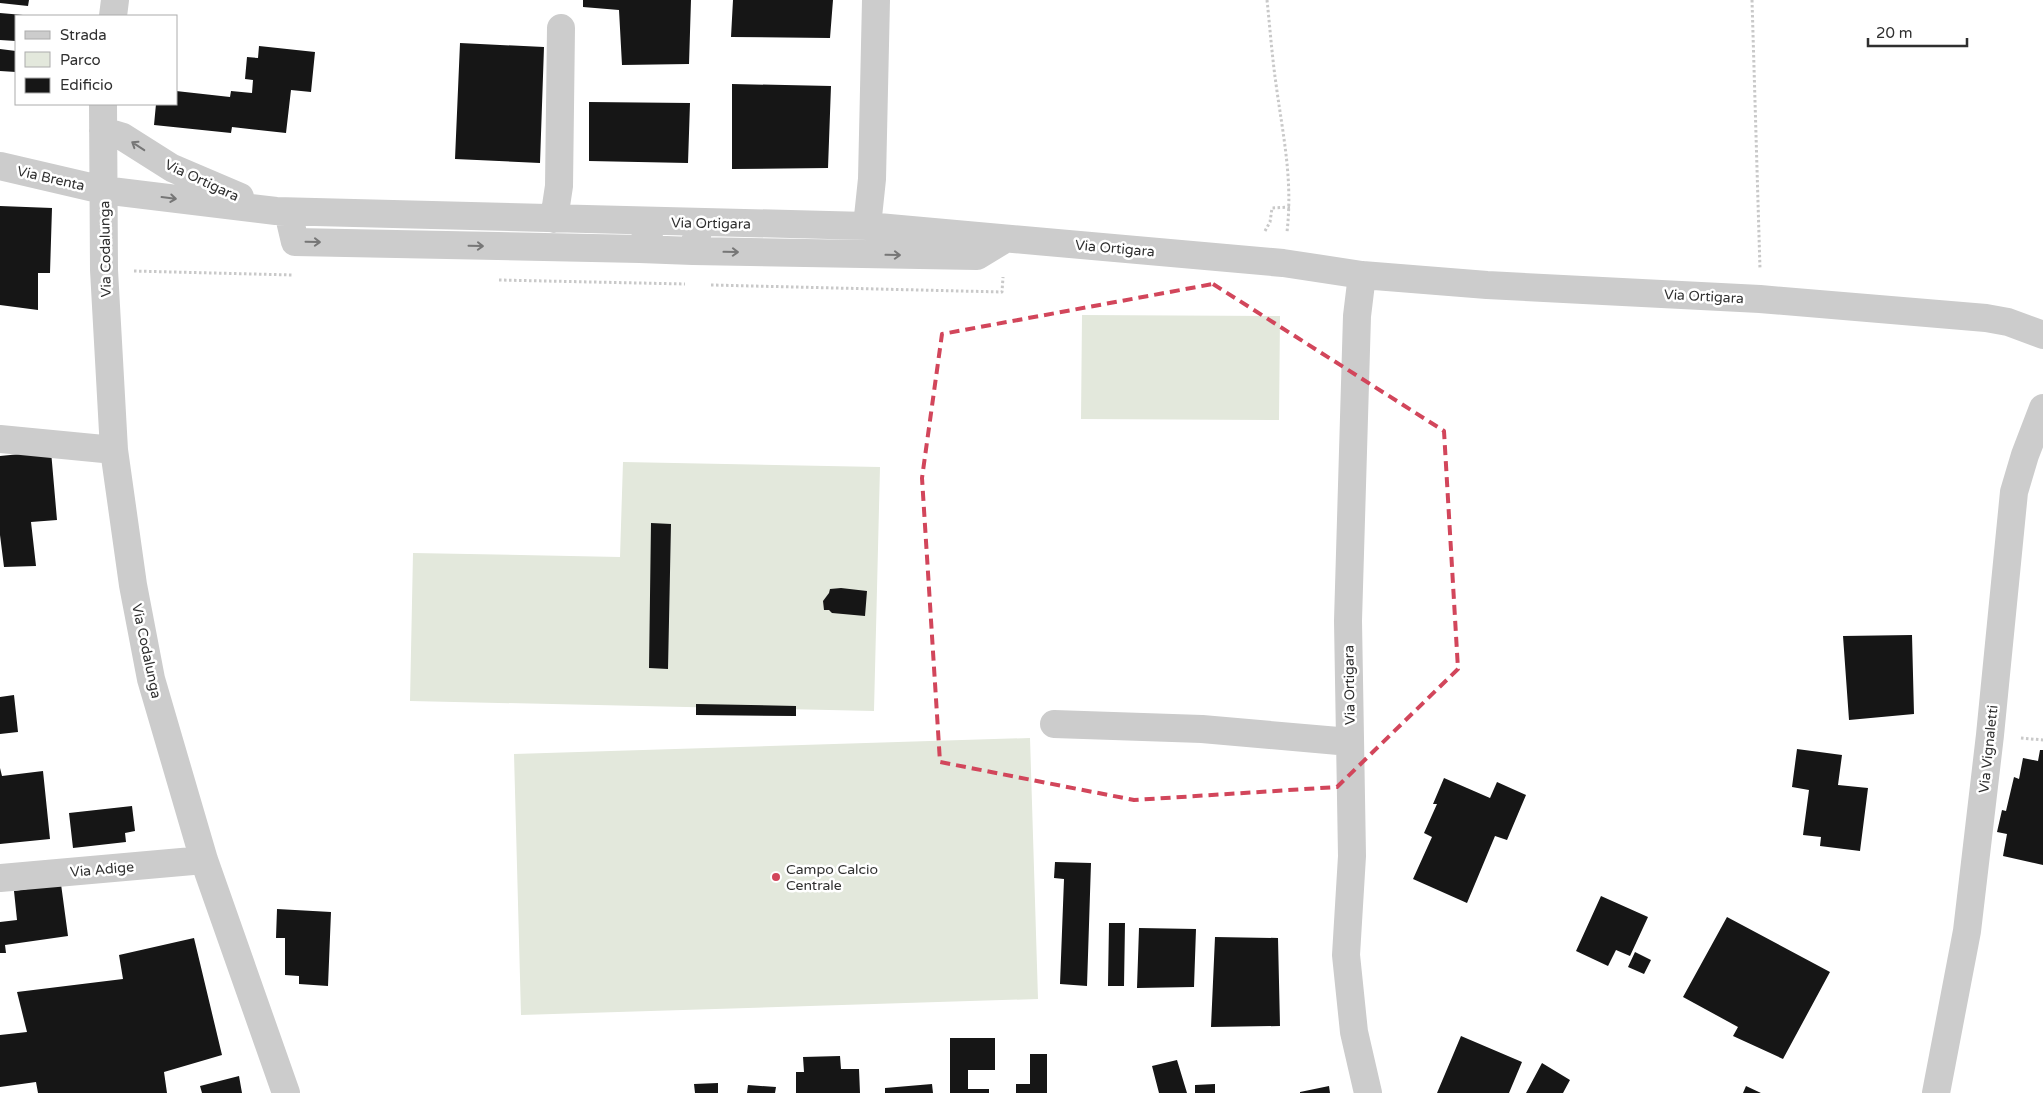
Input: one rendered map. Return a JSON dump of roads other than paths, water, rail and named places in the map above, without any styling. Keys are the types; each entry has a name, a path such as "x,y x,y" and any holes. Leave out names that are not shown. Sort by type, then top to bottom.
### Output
{"street":[{"path":"113,15 115,0"},
{"path":"867,226 872,179 876,0"},
{"path":"554,219 559,186 561,28"},
{"name":"Via Codalunga","path":"103,105 104,270 114,450 132,585 151,679 204,860 286,1093"},
{"name":"Via Ortigara","path":"103,131 123,136 172,168 216,188 282,212"},
{"name":"Via Brenta","path":"0,166 103,190"},
{"name":"Via Ortigara","path":"103,190 282,212 867,226 1283,263 1362,275 1487,285 1760,299 1986,318 2008,322 2043,335"},
{"path":"282,212 295,242 977,256 1005,239"},
{"path":"640,249 654,222"},
{"path":"693,251 700,223"},
{"name":"Via Ortigara","path":"1362,275 1357,316 1348,621 1352,856 1346,956 1354,1032 1368,1093"},
{"name":"Via Vignaletti","path":"1936,1093 1967,931 1990,735 2014,492 2025,455 2043,408"},
{"path":"0,439 114,450"},
{"path":"1054,724 1202,729 1350,742"},
{"name":"Via Adige","path":"0,878 204,860"}],"place":[{"name":"Campo Calcio Centrale","path":"776,877"}]}
